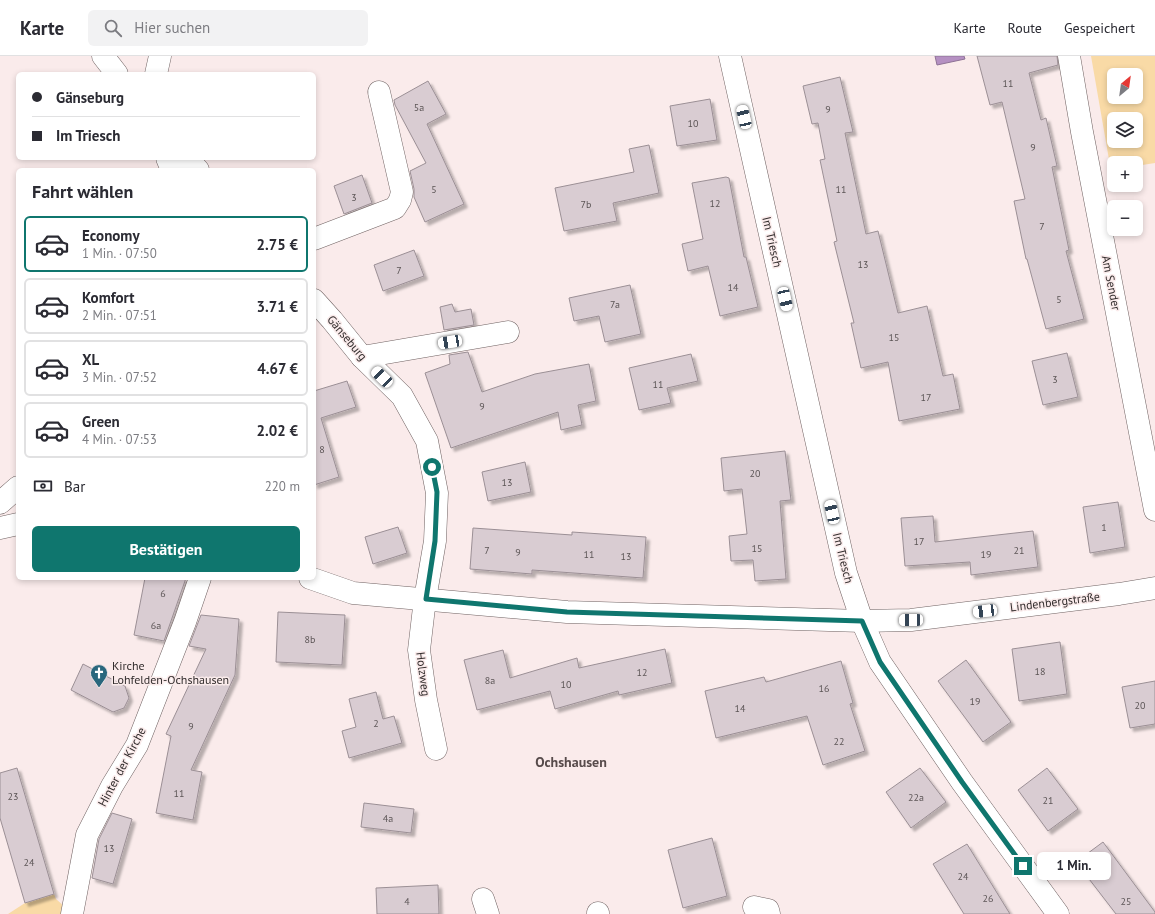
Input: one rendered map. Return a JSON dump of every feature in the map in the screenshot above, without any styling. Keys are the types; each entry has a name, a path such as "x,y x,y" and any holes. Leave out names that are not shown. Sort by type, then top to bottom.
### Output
{"street":[{"path":"103,56 115,72"},
{"path":"156,72 160,56"},
{"name":"Im Triesch","path":"730,56 846,573 862,621 880,662 962,782 1058,914"},
{"name":"Am Sender","path":"1069,56 1082,132 1155,510"},
{"path":"316,237 395,208 400,200 402,192 379,92"},
{"path":"189,160 196,168"},
{"name":"Gänseburg","path":"316,302 362,357 402,396 427,441 437,492 435,541 426,599"},
{"path":"362,357 508,332"},
{"path":"0,503 16,489"},
{"path":"0,528 16,524"},
{"name":"Hinter der Kirche","path":"72,914 87,835 112,786 137,745 185,622 199,580"},
{"name":"Lindenbergstraße","path":"316,580 353,593 567,612 862,621 911,620 1119,594 1155,588"},
{"name":"Holzweg","path":"426,599 419,650 426,700 436,749"}],"shaded area":[{"path":"935,56 964,56 965,59 937,65"},
{"path":"1091,56 1155,56 1155,163 1143,165 1143,156 1108,156"},
{"path":"54,894 56,899 65,907 65,914 8,914 25,903"}],"building":[{"path":"977,56 1057,56 1058,65 1029,73 1041,120 1046,118 1057,166 1052,167 1069,250 1066,251 1084,319 1046,329 1026,259 1014,201 1025,199 1002,102 990,105"},
{"path":"840,77 853,132 845,133 866,234 878,231 898,313 927,306 943,376 953,374 960,409 899,421 888,362 861,368 851,323 854,323 834,242 837,241 820,160 825,159 818,123 812,124 803,86"},
{"path":"428,81 446,114 427,124 464,204 425,222 414,197 414,189 410,171 426,163 395,105 394,100"},
{"path":"710,99 717,140 677,146 670,106"},
{"path":"649,145 659,193 613,203 617,221 564,231 555,188 634,172 629,149"},
{"path":"362,175 372,203 344,214 334,186"},
{"path":"726,177 729,178 744,257 746,257 758,307 720,316 708,266 688,271 682,244 703,239 692,183"},
{"path":"414,250 424,276 383,291 374,265"},
{"path":"630,285 641,334 605,342 599,316 574,321 569,298"},
{"path":"452,304 455,312 471,309 474,325 444,330 440,307"},
{"path":"468,352 482,392 535,374 589,364 596,401 578,405 582,425 561,430 558,412 451,448 425,373 450,364 449,355"},
{"path":"1067,353 1078,397 1043,405 1032,361"},
{"path":"691,354 698,381 667,388 671,403 639,410 629,368"},
{"path":"347,381 356,407 321,418 339,477 316,484 316,390"},
{"path":"785,451 791,500 780,501 786,579 755,581 753,560 731,561 729,536 747,534 742,489 724,491 721,458"},
{"path":"525,462 531,492 488,501 482,472"},
{"path":"1118,502 1125,547 1090,553 1083,507"},
{"path":"933,516 935,542 1033,531 1038,567 971,575 970,562 905,566 901,518"},
{"path":"398,527 407,553 373,564 365,537"},
{"path":"473,528 572,535 572,532 646,537 643,578 532,570 532,574 470,569"},
{"path":"145,580 185,580 164,641 134,635"},
{"path":"278,612 345,615 342,665 276,662"},
{"path":"201,615 239,619 235,675 191,770 202,772 193,820 156,813 171,736 166,734 206,649 189,646"},
{"path":"1060,642 1067,694 1019,701 1012,649"},
{"path":"665,649 672,683 619,695 618,691 555,709 550,691 477,710 464,660 503,650 510,678 577,658 579,668"},
{"path":"966,660 1011,722 983,742 938,681"},
{"path":"841,661 853,703 850,704 865,751 823,765 807,716 716,738 705,691 764,677 766,682"},
{"name":"Kirche Lohfelden-Ochshausen","path":"83,664 125,686 129,698 124,708 113,712 71,690"},
{"path":"1155,681 1155,724 1130,728 1122,687"},
{"path":"376,692 383,719 394,716 402,743 349,758 342,731 356,727 349,699"},
{"path":"17,768 54,894 25,903 0,818 0,773"},
{"path":"920,768 946,802 911,828 886,792"},
{"path":"1047,768 1078,809 1048,831 1018,790"},
{"path":"364,803 414,809 411,833 361,827"},
{"path":"112,813 132,819 113,884 92,878 99,839"},
{"path":"712,838 727,896 683,908 668,850"},
{"path":"1103,842 1155,914 1116,914 1076,862"},
{"path":"967,844 1010,914 964,914 933,864"},
{"path":"438,885 439,914 377,914 376,888"}],"place":[{"name":"Kirche Lohfelden-Ochshausen","path":"99,688"}],"district":[{"name":"Ochshausen","path":"571,762"}],"route":[{"path":"432,467 437,492 435,541 426,599 567,612 862,621 880,662 962,782 1023,866"}]}
